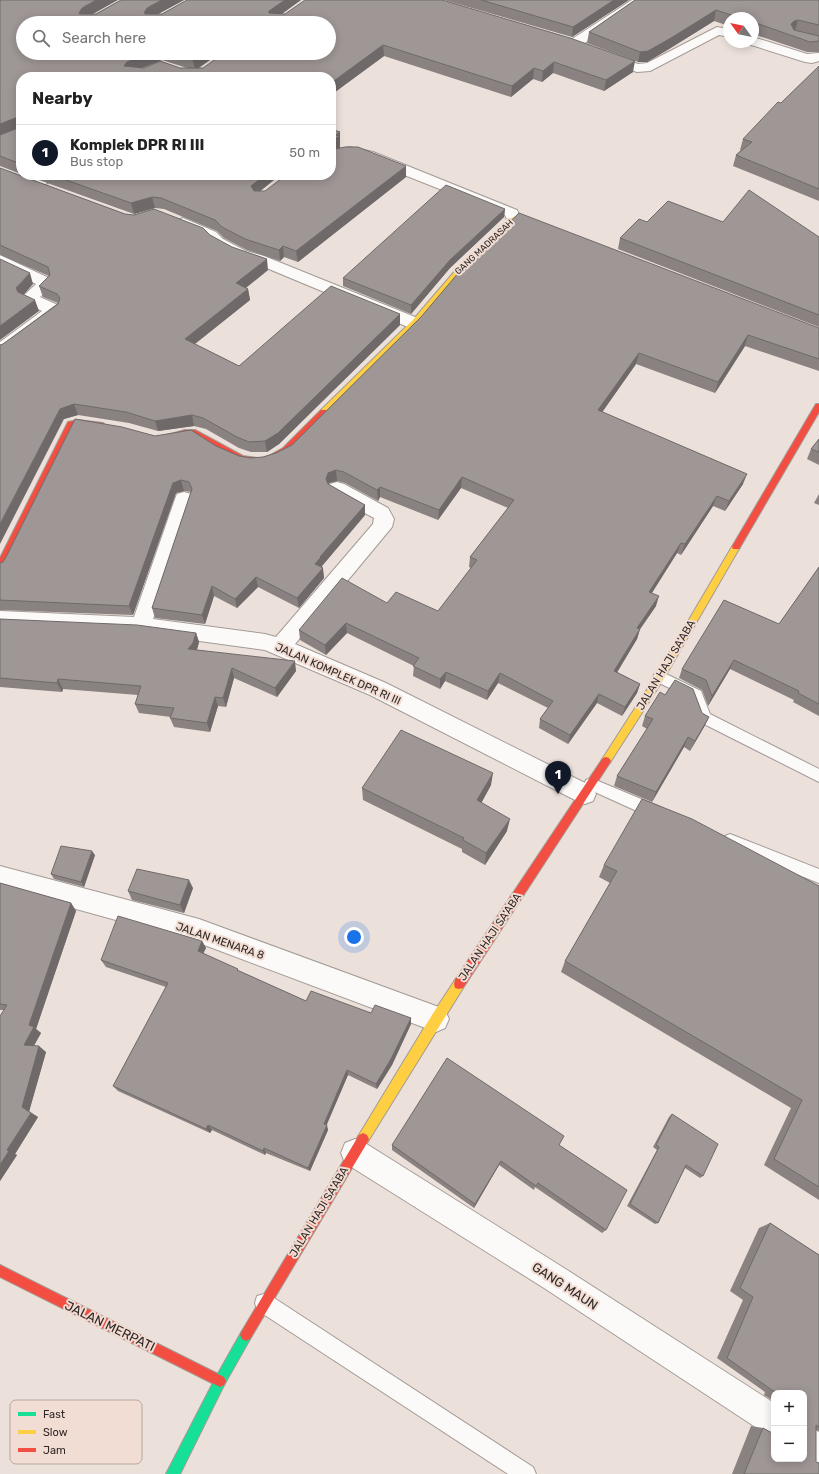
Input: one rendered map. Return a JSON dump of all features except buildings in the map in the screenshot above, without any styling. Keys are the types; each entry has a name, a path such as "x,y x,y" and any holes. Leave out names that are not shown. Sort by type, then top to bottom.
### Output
{"street":[{"path":"574,44 640,0"},
{"path":"559,40 642,69 650,67 715,32 723,32"},
{"path":"759,43 806,58 812,59 819,57"},
{"path":"336,155 346,152 362,152 512,213 512,219"},
{"path":"27,181 49,182"},
{"path":"167,216 211,235 218,242 240,254 258,258 414,323"},
{"name":"GANG MADRASAH","path":"158,439 194,432 248,462 267,460 277,456 286,450 414,323 456,272 512,219 523,218 552,229"},
{"path":"0,260 45,282 45,285 29,298 54,310 0,350"},
{"name":"JALAN HAJI SA'ABA","path":"173,1474 220,1381 264,1304 355,1152 436,1019 660,677 819,406"},
{"path":"0,566 71,424 78,422 114,428"},
{"path":"280,646 382,527 384,519 381,513 337,489"},
{"path":"141,625 184,499"},
{"name":"JALAN KOMPLEK DPR RI III","path":"0,619 141,625 265,642 280,646 378,689 588,789"},
{"name":"JALAN MENARA 8","path":"0,877 199,931 436,1019"},
{"name":"GANG MAUN","path":"355,1152 554,1278 771,1419"},
{"name":"JALAN MERPATI","path":"0,1271 220,1381"},
{"path":"807,1443 819,1450"}],"lane":[{"path":"660,677 696,695 701,712 705,718 819,776"},
{"path":"588,789 670,818"},
{"path":"715,835 819,876"},
{"path":"264,1304 526,1474"}],"traffic: fast":[{"path":"173,1474 220,1381 246,1335"}],"traffic: slow":[{"path":"324,412 414,323 457,272 513,219 523,218 543,226"},
{"path":"606,761 660,677 736,547"},
{"path":"363,1139 459,984"}],"traffic: jam":[{"path":"736,547 819,406"},
{"path":"167,438 185,433 195,433 241,458 257,461 266,460 286,450 324,412"},
{"path":"0,566 71,424 78,422 103,426"},
{"path":"459,984 606,761"},
{"path":"246,1335 363,1139"},
{"path":"0,1271 220,1381"}],"place":[{"name":"Komplek DPR RI III","path":"558,794"}]}
